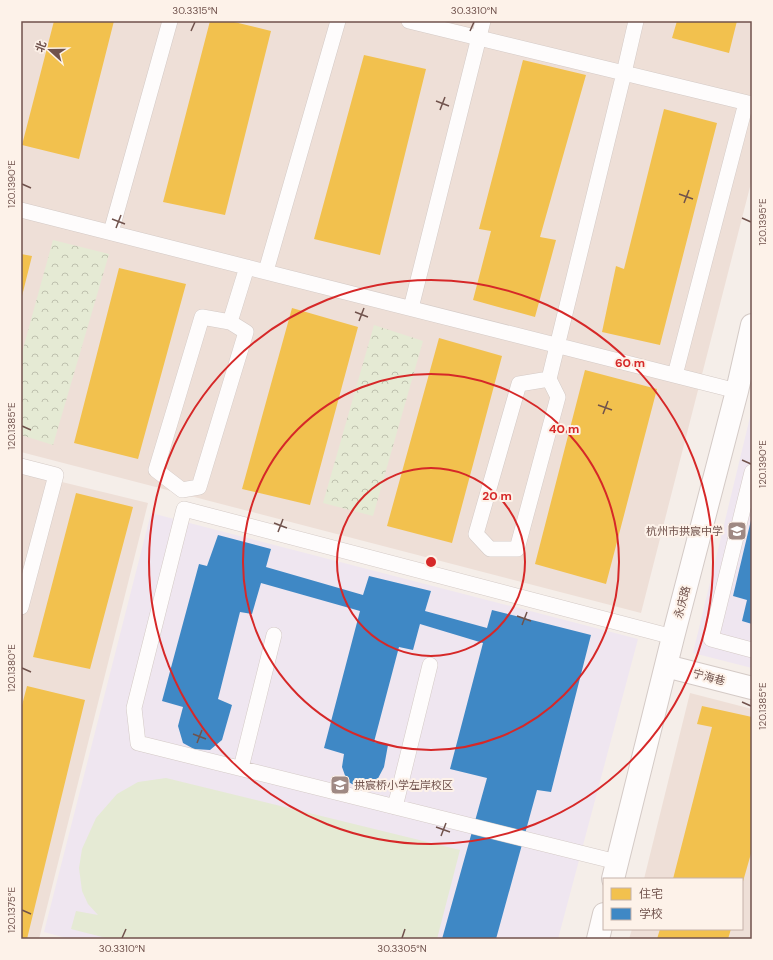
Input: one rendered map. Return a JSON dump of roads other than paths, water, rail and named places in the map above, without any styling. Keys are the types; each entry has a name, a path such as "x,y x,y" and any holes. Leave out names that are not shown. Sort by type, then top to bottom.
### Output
{"street":[{"name":"永庆路","path":"615,870 673,637 737,391 752,325"},
{"name":"宁海巷","path":"666,666 752,688"},
{"path":"598,939 603,918"}],"lane":[{"path":"111,232 170,21"},
{"path":"266,271 338,21"},
{"path":"409,21 749,104 675,375"},
{"path":"411,308 483,21"},
{"path":"549,379 519,384 476,534 490,549 517,549 558,397 549,379 556,345 636,21"},
{"path":"21,210 737,391"},
{"path":"230,322 247,267"},
{"path":"202,317 230,322 246,332 199,487 182,490 156,470 202,317"},
{"path":"21,466 56,475 21,607"},
{"path":"752,472 711,639 752,650"},
{"path":"615,870 394,806 138,742 134,708 184,509 673,637"},
{"path":"241,768 274,635"},
{"path":"394,806 430,665"}],"place":[{"name":"杭州市拱宸中学","path":"737,531"},
{"name":"拱宸桥小学左岸校区","path":"340,785"}]}
